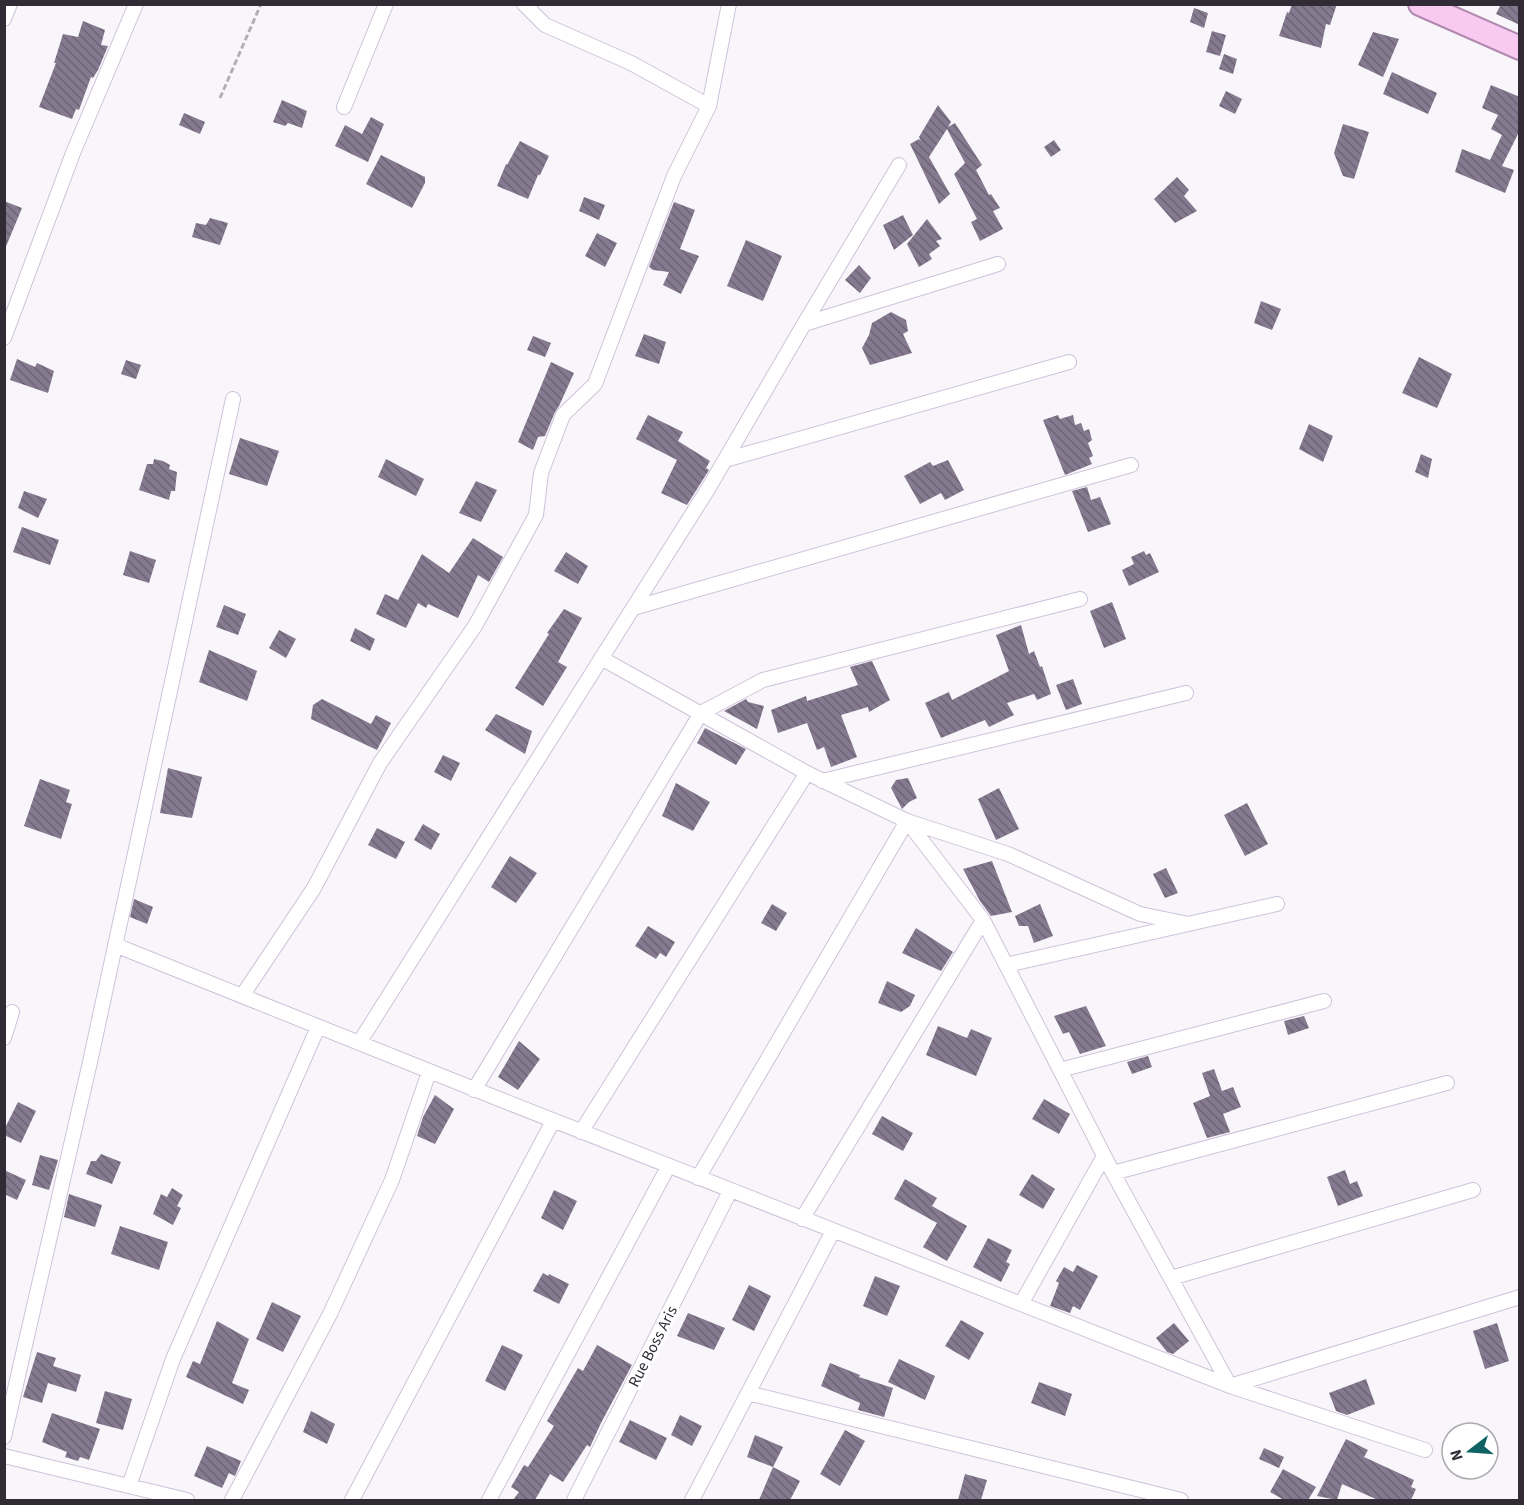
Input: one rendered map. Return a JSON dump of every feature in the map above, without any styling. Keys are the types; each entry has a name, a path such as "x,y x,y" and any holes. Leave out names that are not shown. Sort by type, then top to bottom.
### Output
{"highway":[{"path":"1420,4 1520,48"}],"street":[{"path":"4,19 10,4"},
{"path":"4,338 72,153 136,4"},
{"path":"344,107 387,4"},
{"path":"524,4 545,25 631,63 709,106"},
{"path":"242,996 314,888 380,763 475,626 536,514 541,473 563,415 595,384 674,176 709,106 729,4"},
{"path":"359,1043 725,460 899,165"},
{"path":"804,324 998,264"},
{"path":"725,460 1069,362"},
{"path":"4,1437 115,945 233,399"},
{"path":"633,608 1131,465"},
{"path":"474,1090 701,713 764,680 1080,599"},
{"path":"601,658 822,781 907,821 1008,854 1140,914 1189,924"},
{"path":"822,781 1186,693"},
{"path":"580,1132 807,773"},
{"path":"907,821 983,920 1113,1173 1230,1386"},
{"path":"698,1178 907,821"},
{"path":"1006,965 1277,904"},
{"path":"802,1219 983,920"},
{"path":"115,945 668,1167 1230,1386 1425,1450"},
{"path":"1060,1070 1324,1001"},
{"path":"4,1038 12,1012"},
{"path":"129,1486 173,1359 318,1027"},
{"path":"232,1500 330,1314 392,1180 429,1072"},
{"path":"1113,1173 1447,1083"},
{"path":"352,1500 552,1121"},
{"path":"1021,1304 1104,1156"},
{"path":"489,1500 668,1167"},
{"path":"1171,1278 1473,1190"},
{"name":"Rue Boss Aris","path":"574,1500 730,1191"},
{"path":"692,1500 833,1231"},
{"path":"1230,1386 1520,1297"},
{"path":"748,1393 1181,1500"},
{"path":"4,1456 187,1500"}],"path":[{"path":"220,98 261,4"}],"building":[{"path":"1292,4 1337,4 1330,25 1326,24 1321,48 1279,36"},
{"path":"1501,4 1520,4 1520,25 1496,14"},
{"path":"1194,8 1208,13 1204,28 1190,22"},
{"path":"83,21 105,30 101,45 108,46 98,70 93,78 91,77 79,110 76,109 72,119 39,107 56,63 54,63 63,34 78,37"},
{"path":"1212,31 1226,35 1220,56 1206,52"},
{"path":"1373,32 1399,39 1383,77 1358,65"},
{"path":"1224,54 1237,59 1233,74 1219,69"},
{"path":"1392,72 1437,93 1428,114 1383,94"},
{"path":"1491,85 1520,97 1520,130 1502,166 1514,170 1505,193 1455,172 1462,149 1490,160 1502,135 1491,129 1498,115 1482,108"},
{"path":"1226,91 1242,99 1235,114 1219,106"},
{"path":"282,100 307,111 302,128 288,123 285,126 273,122"},
{"path":"938,105 951,122 948,127 955,123 982,165 976,170 989,195 991,194 1000,208 993,211 1003,229 980,241 971,222 977,219 954,174 965,163 947,129 929,157 950,194 939,204 910,144 919,139 921,141 919,137"},
{"path":"184,113 205,122 200,134 179,125"},
{"path":"371,117 384,124 368,162 335,146 345,125 362,134"},
{"path":"1343,124 1369,132 1354,179 1343,176 1334,153"},
{"path":"1054,140 1061,150 1051,157 1044,147"},
{"path":"520,141 549,156 528,199 497,186 506,164"},
{"path":"381,155 425,177 425,183 412,208 366,184"},
{"path":"1177,177 1189,190 1184,196 1197,211 1175,223 1154,199"},
{"path":"584,197 605,205 599,220 579,211"},
{"path":"4,201 22,208 5,249 4,249"},
{"path":"674,202 695,210 680,249 699,256 681,294 663,285 669,272 653,270 649,267"},
{"path":"903,215 913,235 894,250 883,225"},
{"path":"210,218 228,223 220,245 192,237 196,223 206,225"},
{"path":"927,219 942,239 936,241 940,246 929,254 932,259 919,267 907,244"},
{"path":"597,233 617,243 605,267 585,256"},
{"path":"746,240 782,256 763,301 727,286"},
{"path":"859,265 871,278 860,293 845,280"},
{"path":"1261,301 1281,309 1272,330 1254,323"},
{"path":"891,312 906,320 908,331 903,334 912,353 870,365 862,348 872,323"},
{"path":"644,334 666,342 659,364 635,356"},
{"path":"533,336 551,343 545,357 527,350"},
{"path":"1419,357 1452,374 1437,408 1402,393"},
{"path":"17,359 35,367 37,363 54,371 48,393 10,380"},
{"path":"126,360 141,365 136,379 121,374"},
{"path":"551,362 574,373 545,436 538,437 533,450 518,442"},
{"path":"648,415 683,432 678,441 710,461 706,468 709,470 687,505 661,493 677,460 636,439"},
{"path":"1058,415 1060,419 1073,415 1075,425 1081,423 1084,431 1089,429 1092,440 1088,443 1093,456 1089,458 1092,464 1065,475 1043,420"},
{"path":"1309,424 1333,436 1323,462 1299,449"},
{"path":"240,438 279,451 267,486 229,474"},
{"path":"1421,454 1432,459 1428,478 1415,472"},
{"path":"154,459 163,461 170,465 169,469 177,472 175,491 171,491 169,500 139,490 147,464 153,464"},
{"path":"386,459 424,479 416,496 378,477"},
{"path":"948,460 964,490 945,500 941,493 920,504 904,476 930,462 933,466"},
{"path":"476,481 497,490 481,522 459,513"},
{"path":"1087,487 1091,500 1100,497 1111,524 1088,532 1072,491"},
{"path":"24,491 47,499 38,518 18,508"},
{"path":"22,527 59,540 50,565 13,552"},
{"path":"473,538 503,557 489,582 478,575 458,618 428,604 426,608 418,603 406,628 376,614 385,594 398,600 422,554 449,573"},
{"path":"130,551 156,560 149,583 123,575"},
{"path":"1144,551 1146,555 1150,553 1159,572 1129,586 1122,570 1134,564 1131,557"},
{"path":"566,552 588,566 578,584 554,571"},
{"path":"1112,602 1126,639 1104,648 1090,611"},
{"path":"224,605 246,614 238,635 216,627"},
{"path":"564,609 582,618 558,662 567,667 543,706 515,688"},
{"path":"1021,625 1029,654 1034,651 1040,667 1042,666 1051,694 1037,700 1034,694 1007,703 1014,715 989,727 985,720 941,738 925,703 949,692 952,700 1009,671 996,635"},
{"path":"355,628 375,639 370,651 350,641"},
{"path":"279,630 296,639 286,658 269,648"},
{"path":"209,650 257,671 247,701 199,682"},
{"path":"872,661 890,700 869,712 868,707 841,715 857,757 831,767 824,747 817,750 807,723 778,733 771,710 806,696 807,701 858,685 850,667"},
{"path":"1073,679 1082,704 1066,710 1056,685"},
{"path":"322,699 371,724 376,715 391,723 377,750 311,719 313,705"},
{"path":"746,699 748,702 764,706 757,729 724,711"},
{"path":"496,714 532,731 525,754 485,730"},
{"path":"705,728 746,749 736,765 697,743"},
{"path":"443,755 460,763 451,781 434,772"},
{"path":"168,768 202,777 192,818 160,813"},
{"path":"908,778 917,798 902,809 891,788 896,780"},
{"path":"40,779 70,790 66,802 72,804 61,839 24,826"},
{"path":"676,783 710,802 693,831 662,816"},
{"path":"999,788 1019,829 996,840 978,799"},
{"path":"1247,803 1268,844 1245,856 1224,815"},
{"path":"423,824 440,834 431,850 414,840"},
{"path":"377,828 405,842 396,859 368,845"},
{"path":"510,856 537,873 516,903 491,887"},
{"path":"992,861 1012,912 991,916 963,869"},
{"path":"1166,868 1178,893 1165,898 1153,874"},
{"path":"134,899 153,907 147,924 130,917"},
{"path":"772,904 787,913 776,931 761,923"},
{"path":"1040,904 1053,936 1034,943 1028,926 1019,926 1015,916"},
{"path":"648,926 675,942 666,957 660,953 656,959 635,946"},
{"path":"916,928 953,952 941,971 902,953"},
{"path":"887,981 915,995 910,1006 901,1012 878,1003"},
{"path":"1086,1006 1106,1046 1080,1054 1069,1032 1063,1034 1054,1016"},
{"path":"1304,1016 1309,1028 1288,1035 1284,1021"},
{"path":"938,1026 967,1038 971,1029 992,1038 976,1076 926,1055"},
{"path":"519,1041 540,1059 518,1090 498,1077"},
{"path":"1148,1056 1152,1067 1132,1074 1127,1062"},
{"path":"1214,1069 1222,1091 1233,1087 1241,1107 1223,1114 1230,1132 1207,1138 1193,1103 1210,1096 1202,1073"},
{"path":"435,1095 454,1109 435,1144 417,1136 423,1117"},
{"path":"1044,1099 1070,1114 1059,1134 1032,1119"},
{"path":"18,1102 36,1111 21,1143 4,1135 4,1130"},
{"path":"882,1116 913,1133 903,1151 872,1134"},
{"path":"101,1154 121,1162 112,1184 86,1174 91,1161 96,1161"},
{"path":"40,1155 58,1160 49,1190 32,1185"},
{"path":"4,1170 26,1180 17,1200 4,1194"},
{"path":"1345,1170 1350,1184 1357,1181 1363,1196 1338,1206 1327,1177"},
{"path":"1032,1174 1055,1189 1043,1209 1019,1195"},
{"path":"905,1179 937,1198 932,1206 967,1226 947,1261 923,1247 937,1223 894,1199"},
{"path":"172,1188 183,1195 177,1206 181,1208 173,1225 153,1214 161,1194 167,1197"},
{"path":"554,1190 577,1201 563,1230 541,1218"},
{"path":"69,1194 102,1205 95,1227 64,1217"},
{"path":"120,1226 168,1242 159,1270 111,1254"},
{"path":"988,1238 1012,1250 1006,1262 1010,1264 1001,1282 973,1267"},
{"path":"1077,1265 1098,1276 1080,1310 1073,1306 1070,1313 1050,1306 1059,1283 1056,1281 1064,1267 1073,1272"},
{"path":"543,1273 569,1284 559,1304 533,1291"},
{"path":"875,1276 900,1286 887,1316 863,1306"},
{"path":"749,1285 771,1296 754,1331 732,1320"},
{"path":"272,1302 301,1316 283,1352 256,1339"},
{"path":"688,1313 725,1328 714,1350 677,1336"},
{"path":"961,1320 984,1333 969,1360 945,1346"},
{"path":"217,1321 249,1339 232,1383 249,1390 243,1404 186,1377 193,1361 200,1364"},
{"path":"1174,1323 1189,1341 1173,1354 1167,1352 1156,1338"},
{"path":"1497,1323 1509,1361 1485,1369 1473,1331"},
{"path":"502,1345 523,1355 505,1391 485,1381"},
{"path":"597,1345 632,1365 590,1447 587,1445 563,1482 550,1474 535,1500 513,1500 519,1492 511,1487 524,1465 528,1467 554,1426 547,1421 578,1368 583,1371"},
{"path":"37,1352 56,1358 53,1366 81,1375 76,1392 48,1383 42,1403 23,1397"},
{"path":"899,1359 935,1376 925,1400 888,1382"},
{"path":"830,1363 860,1375 859,1377 893,1388 884,1417 858,1410 860,1403 821,1386"},
{"path":"1366,1379 1375,1404 1347,1415 1336,1411 1329,1393"},
{"path":"1039,1382 1072,1394 1065,1416 1031,1403"},
{"path":"105,1391 132,1399 123,1430 96,1423"},
{"path":"311,1411 335,1424 327,1444 303,1432"},
{"path":"52,1413 100,1429 89,1460 80,1457 78,1461 65,1457 67,1452 42,1442"},
{"path":"680,1415 702,1426 692,1446 671,1435"},
{"path":"630,1420 667,1438 656,1460 619,1442"},
{"path":"845,1430 865,1441 840,1486 820,1474"},
{"path":"755,1435 783,1447 773,1467 747,1457"},
{"path":"1346,1439 1368,1450 1364,1457 1414,1480 1411,1487 1416,1489 1411,1500 1378,1500 1342,1484 1337,1500 1317,1496"},
{"path":"207,1446 241,1461 235,1476 229,1473 222,1488 194,1476"},
{"path":"1264,1448 1284,1457 1279,1468 1259,1459"},
{"path":"773,1467 800,1481 790,1500 759,1500"},
{"path":"1283,1469 1316,1487 1308,1500 1284,1500 1270,1492"},
{"path":"965,1474 987,1480 981,1500 958,1500"}]}
